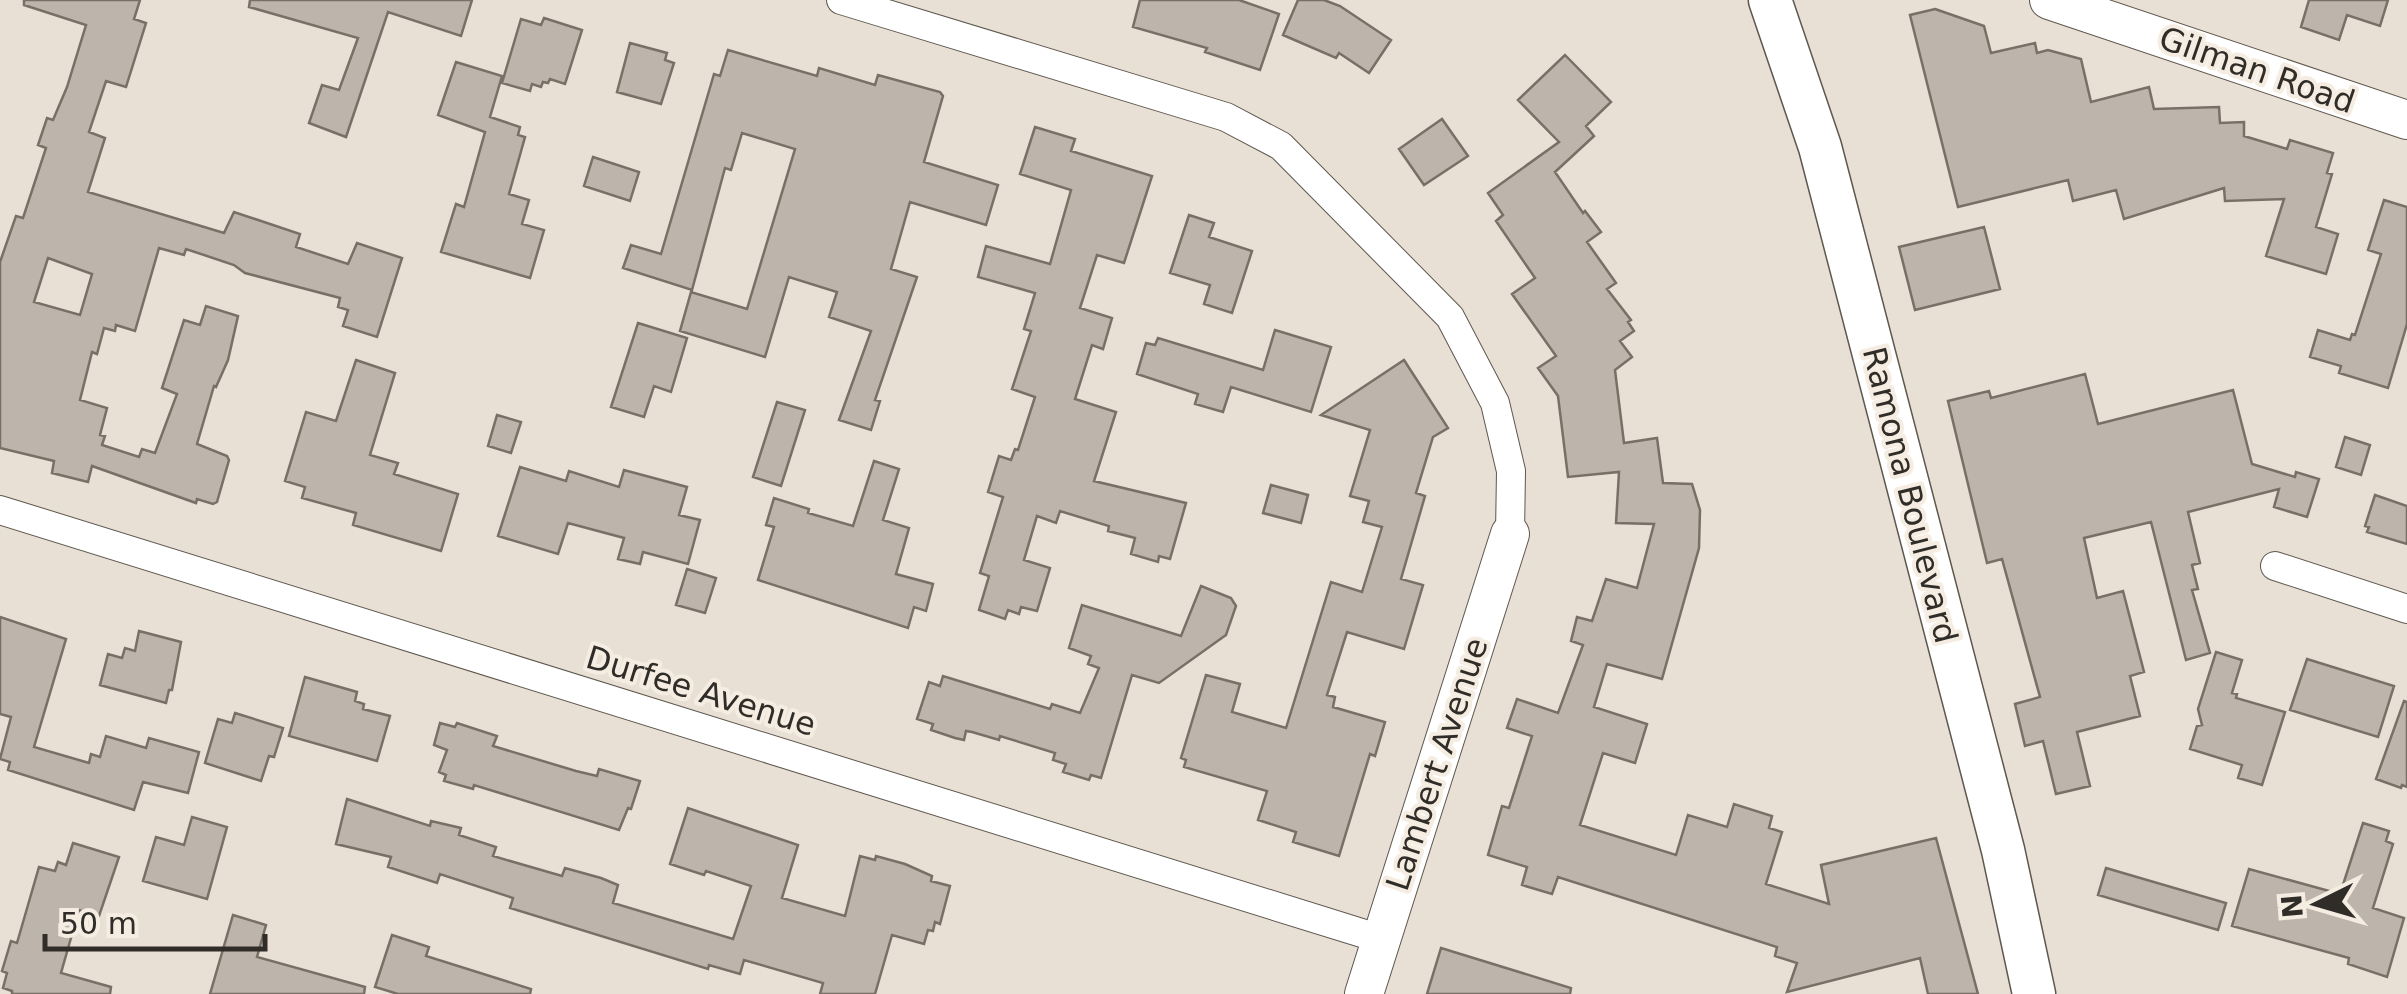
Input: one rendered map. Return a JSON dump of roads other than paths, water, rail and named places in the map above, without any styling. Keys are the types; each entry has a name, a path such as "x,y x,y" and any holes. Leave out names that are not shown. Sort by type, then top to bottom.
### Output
{"main road":[{"name":"Ramona Boulevard","path":"1770,0 1820,147 2003,850 2034,994"}],"street":[{"path":"841,0 1226,117 1281,146 1450,317 1495,403 1512,471 1510,534"},
{"name":"Gilman Road","path":"2049,0 2407,120"},
{"name":"Durfee Avenue","path":"0,510 1381,939"},
{"name":"Lambert Avenue","path":"1364,994 1510,534"},
{"path":"2275,566 2407,608"}]}
